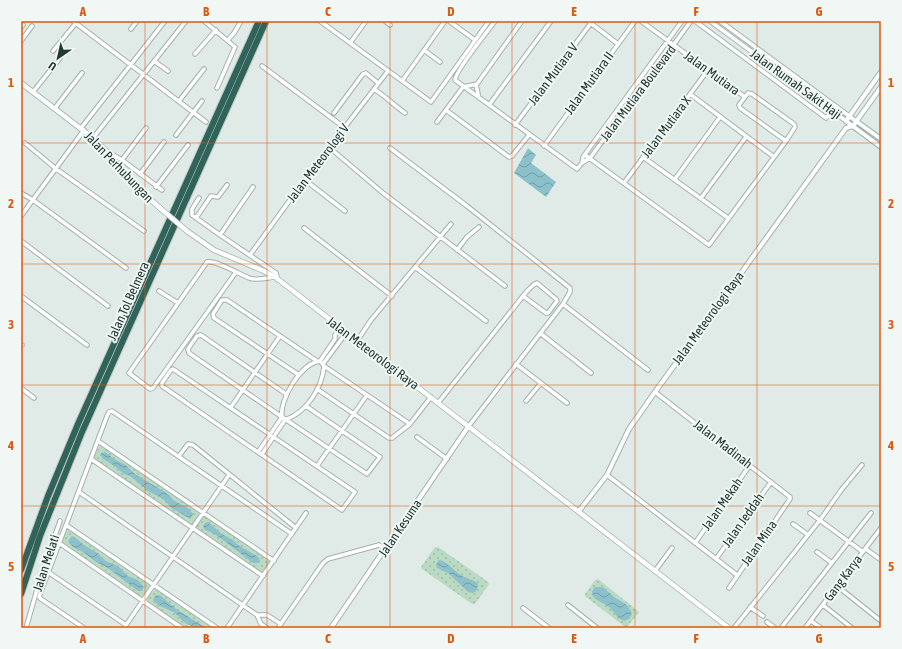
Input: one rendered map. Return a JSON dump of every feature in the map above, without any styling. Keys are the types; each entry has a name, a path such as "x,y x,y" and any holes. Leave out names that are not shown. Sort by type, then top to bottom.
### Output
{"highway":[{"name":"Jalan Tol Belmera","path":"21,570 48,496 75,431 259,21"},
{"name":"Jalan Tol Belmera","path":"21,594 40,536 76,447 266,21"}],"main road":[{"name":"Jalan Perhubungan","path":"21,83 83,129 105,150 132,184 160,208"},
{"name":"Jalan Meteorologi Raya","path":"160,208 187,231 214,250 260,269 277,279 729,628"}],"street":[{"path":"131,29 137,21"},
{"path":"21,216 130,64 164,21"},
{"path":"93,138 186,21"},
{"path":"204,21 234,45 235,48 217,88"},
{"path":"320,21 431,102 489,21"},
{"path":"350,43 366,21"},
{"path":"385,21 390,25"},
{"path":"402,80 446,21"},
{"path":"449,21 474,40"},
{"path":"496,21 465,62 455,77 455,80 544,146"},
{"path":"437,122 463,87 476,85 522,21"},
{"path":"489,105 552,21"},
{"name":"Jalan Mutiara II","path":"544,146 635,21"},
{"name":"Jalan Mutiara","path":"641,21 745,97"},
{"name":"Jalan Mutiara Boulevard","path":"544,146 577,169 579,168 585,155 682,21"},
{"name":"Jalan Mutiara Boulevard","path":"582,163 590,158 691,21"},
{"path":"695,21 826,118 832,111"},
{"name":"Jalan Rumah Sakit Haji","path":"710,21 881,147"},
{"name":"Jalan Rumah Sakit Haji","path":"720,21 881,140"},
{"path":"54,51 74,22 206,122"},
{"path":"589,22 618,44"},
{"name":"Jalan Mutiara V","path":"515,125 589,22"},
{"path":"228,40 240,23"},
{"path":"21,41 32,26"},
{"path":"195,54 216,30"},
{"path":"424,50 440,62"},
{"path":"33,92 60,58"},
{"path":"154,61 168,71"},
{"path":"262,66 344,128"},
{"path":"179,101 204,69"},
{"name":"Jalan Mutiara X","path":"624,183 708,70"},
{"name":"Jalan Meteorologi V","path":"250,255 388,71"},
{"path":"55,108 82,72"},
{"path":"881,72 849,116 846,121 846,128 853,126 881,87"},
{"path":"334,113 363,74 366,74 378,83"},
{"path":"476,85 479,98"},
{"path":"374,89 405,113"},
{"path":"690,94 774,157"},
{"path":"585,155 708,245 710,244 728,218 786,141 795,128 794,124 752,94 748,94 739,104 740,108 786,141"},
{"path":"176,135 202,101"},
{"path":"446,110 509,157 512,156 529,135"},
{"path":"675,179 720,117"},
{"path":"122,160 146,128"},
{"name":"Jalan Meteorologi Raya","path":"579,511 607,475 629,429 846,128"},
{"path":"701,198 746,137"},
{"path":"140,174 164,142"},
{"path":"25,143 55,168 144,231"},
{"path":"156,187 188,145"},
{"path":"330,148 383,193 505,286"},
{"path":"390,148 467,206 569,287 570,292 563,304 468,427"},
{"path":"105,150 122,160 162,190"},
{"path":"643,157 728,218"},
{"path":"305,180 345,212"},
{"path":"196,218 211,197 218,196 227,185"},
{"path":"220,236 253,188"},
{"path":"21,193 33,200 126,268"},
{"path":"199,198 191,212 196,218 220,236 276,273 277,279 254,279 212,262 207,262 129,373 150,389 153,388 236,272"},
{"path":"357,341 371,320 451,224"},
{"path":"457,250 467,237 479,227"},
{"path":"304,228 392,296"},
{"path":"21,241 108,306"},
{"path":"415,267 486,321"},
{"path":"438,403 523,296 536,283 557,301 546,314 523,296"},
{"path":"159,291 178,303"},
{"path":"21,296 87,345"},
{"path":"299,375 214,318 213,314 222,300 227,300 410,424"},
{"path":"563,304 648,370"},
{"path":"337,340 335,335 340,328"},
{"path":"260,453 282,417 280,411 286,394 299,375 321,363 337,340 341,340 346,333"},
{"path":"540,333 590,373"},
{"path":"286,394 201,335 197,336 188,349 189,353 367,474 380,456 306,406"},
{"path":"231,407 280,336"},
{"path":"272,435 286,420 296,415 306,406 322,378 321,363"},
{"path":"516,364 568,403"},
{"path":"175,369 272,435 355,492 342,510 162,386 162,383 171,370 175,369"},
{"path":"526,401 541,383"},
{"path":"21,388 34,398"},
{"path":"317,388 389,438 410,424 431,397"},
{"name":"Jalan Madinah","path":"655,392 750,465 790,498"},
{"path":"317,466 367,395"},
{"path":"84,628 40,597 48,572 109,412 112,411 292,534"},
{"name":"Jalan Kesuma","path":"331,628 468,427"},
{"path":"417,437 447,459"},
{"path":"98,441 274,561"},
{"path":"179,456 188,444 190,444 296,528"},
{"path":"91,459 263,576"},
{"name":"Jalan Mekah","path":"694,543 750,465"},
{"path":"734,628 807,534 820,520 842,488 862,465"},
{"path":"48,572 125,626 229,475"},
{"path":"607,475 737,575"},
{"name":"Jalan Jeddah","path":"716,559 771,482"},
{"path":"79,492 243,605 256,615 261,624 267,628"},
{"name":"Jalan Mina","path":"729,588 790,498"},
{"path":"227,628 306,513"},
{"path":"810,513 848,541 881,560"},
{"path":"781,628 871,513"},
{"name":"Jalan Melati","path":"26,628 40,579 60,521"},
{"path":"793,524 807,534"},
{"path":"66,525 217,628"},
{"name":"Gang Karya","path":"805,628 881,528"},
{"path":"59,543 182,628"},
{"path":"256,615 266,615 279,626 323,563 328,559 379,544 385,549"},
{"path":"655,571 672,548"},
{"path":"817,552 832,563"},
{"path":"837,586 881,621"},
{"path":"568,605 597,628"},
{"path":"823,605 852,628"},
{"path":"750,607 763,616"},
{"path":"523,608 549,628"},
{"path":"811,621 821,628"},
{"path":"767,622 775,628"},
{"path":"589,628 592,624"}],"green space":[{"path":"100,445 198,511 199,514 193,524 189,524 95,459 94,457"},
{"path":"204,516 268,560 270,563 264,572 260,572 197,529 196,526"},
{"path":"69,529 149,584 149,587 143,596 140,596 63,543 62,541 66,531"},
{"path":"435,547 438,547 487,581 489,584 475,604 472,604 422,569 421,567"},
{"path":"598,579 639,612 627,627 585,596 595,580"},
{"path":"155,589 213,628 186,628 147,601 147,598"}],"water":[{"path":"528,148 536,155 531,163 556,182 546,197 514,173"},
{"path":"105,452 126,465 136,475 165,492 175,501 189,509 193,514 192,516 189,518 172,508 163,499 148,491 130,476 124,474 103,459 100,455 101,453"},
{"path":"208,522 222,534 257,556 260,562 253,563 215,534 205,530 203,526"},
{"path":"72,536 96,552 106,561 118,566 128,576 138,580 144,587 141,591 138,591 106,567 73,547 68,541"},
{"path":"439,560 445,562 463,576 476,582 478,584 477,590 473,593 468,592 448,573 437,568 436,565"},
{"path":"595,587 604,588 614,597 627,605 632,613 629,619 624,621 622,620 609,607 593,597 592,591"},
{"path":"156,595 161,596 176,609 206,628 190,626 177,615 155,602 153,600"}]}
